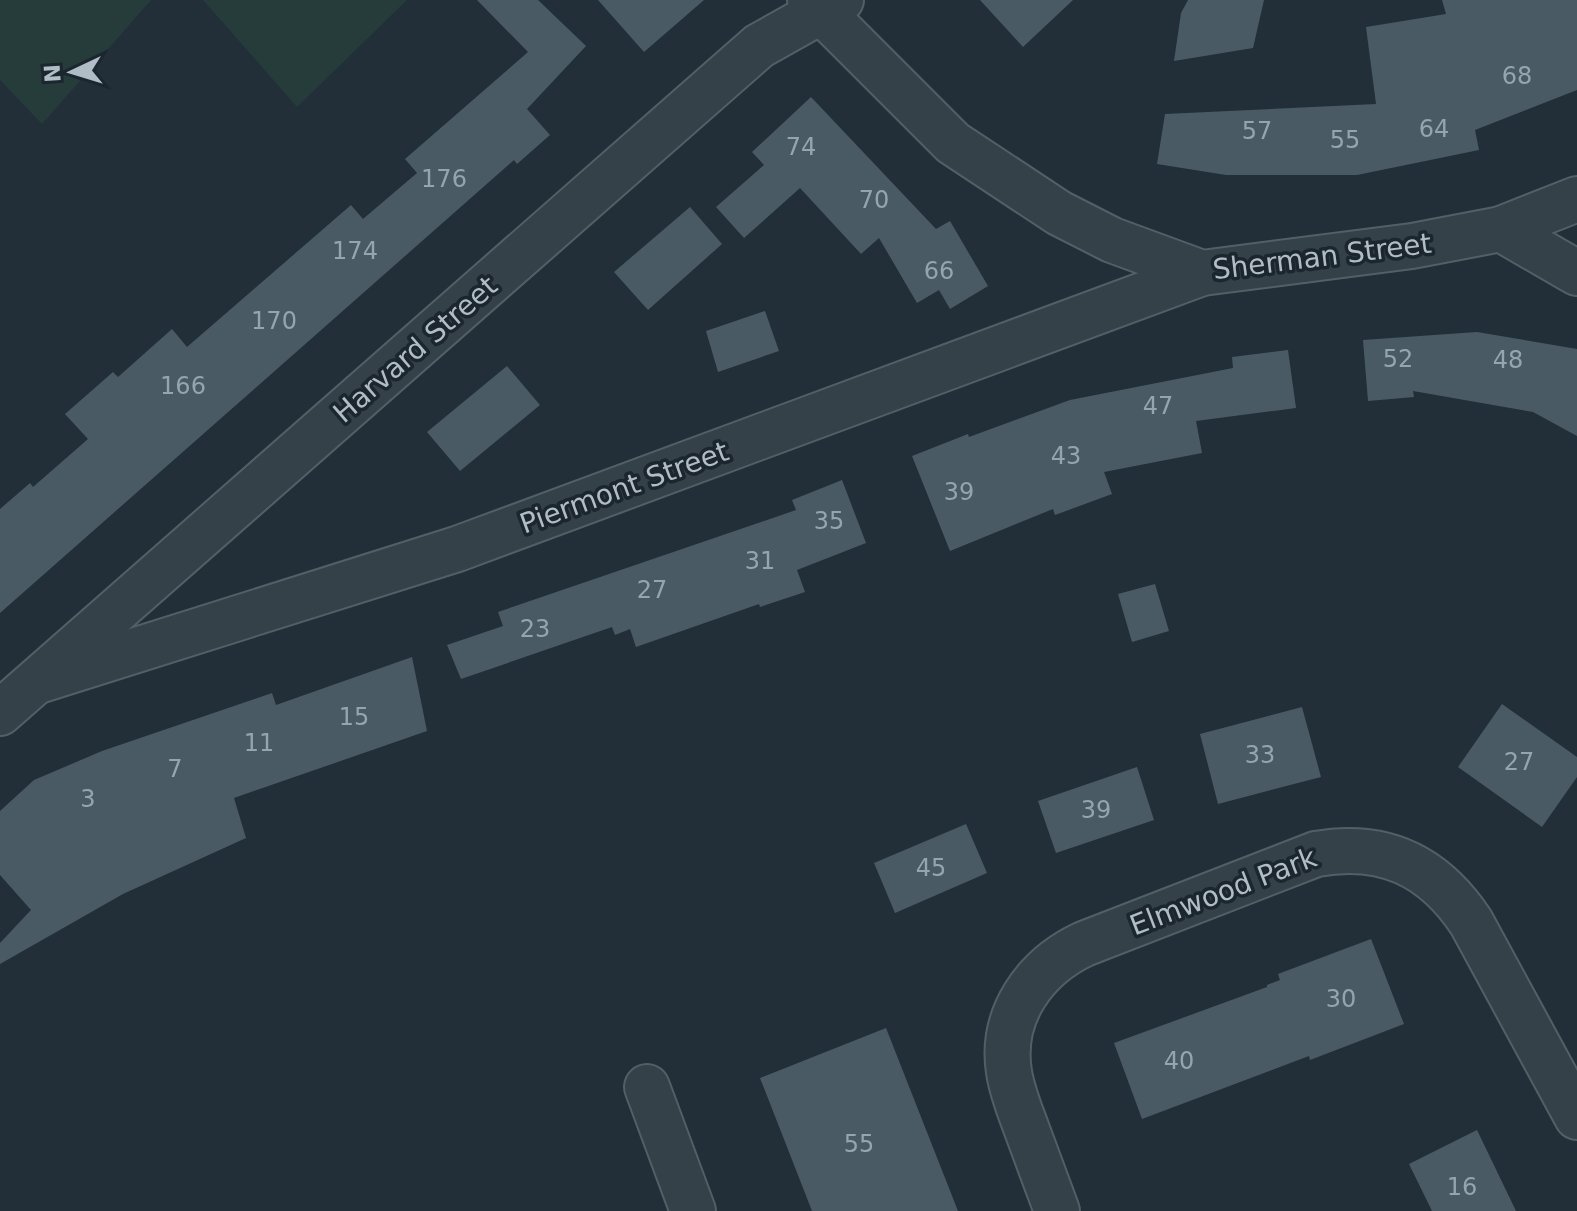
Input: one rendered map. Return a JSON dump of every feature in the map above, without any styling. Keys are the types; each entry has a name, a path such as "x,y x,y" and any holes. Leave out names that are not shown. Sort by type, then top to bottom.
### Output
{"street":[{"name":"Sherman Street","path":"824,4 953,143 1059,213 1112,240 1202,273 1412,246 1501,229"},
{"name":"Harvard Street","path":"0,713 759,46 824,4"},
{"path":"1501,229 1577,199"},
{"path":"1501,229 1577,273"},
{"name":"Piermont Street","path":"38,681 457,549 1202,273"},
{"name":"Elmwood Park","path":"1057,1211 1015,1098 1008,1068 1012,1021 1026,993 1057,959 1084,944 1324,852 1365,850 1397,858 1426,874 1451,895 1471,922 1577,1117"},
{"path":"647,1087 693,1211"}],"green space":[{"path":"0,0 151,0 42,124 0,80"},
{"path":"203,0 407,0 297,107"}],"building":[{"path":"477,0 538,0 586,46 527,109 550,135 517,164 514,160 0,613 0,509 30,483 33,487 88,439 65,414 113,372 118,377 172,329 187,347 351,205 363,219 417,173 405,159 528,52"},
{"path":"598,0 704,0 644,52"},
{"path":"980,0 1073,0 1023,47"},
{"path":"1188,0 1264,0 1253,48 1174,61 1181,13"},
{"path":"1442,0 1577,0 1577,90 1475,130 1479,150 1357,175 1226,175 1157,164 1165,114 1376,104 1366,27 1446,14"},
{"path":"811,97 936,229 950,221 988,286 950,309 939,290 917,303 879,238 861,254 800,188 744,238 716,207 764,165 752,152"},
{"path":"690,207 722,244 648,310 614,272"},
{"path":"765,311 779,351 718,372 706,331"},
{"path":"1477,332 1577,349 1577,436 1533,412 1413,391 1414,397 1368,401 1363,340"},
{"path":"1288,350 1296,408 1196,421 1202,453 1104,472 1112,494 1055,515 1053,509 950,551 912,456 1070,400 1233,368 1232,357"},
{"path":"507,366 540,405 460,471 427,432"},
{"path":"842,480 866,543 797,570 805,592 760,607 759,604 636,647 630,629 615,635 612,627 461,679 447,645 503,626 498,612 796,510 792,500"},
{"path":"1155,584 1169,631 1132,642 1118,594"},
{"path":"412,657 427,731 234,798 246,838 123,894 0,964 0,943 31,910 0,875 0,811 34,780 102,751 272,693 276,705"},
{"path":"1502,704 1577,757 1577,777 1542,827 1458,767"},
{"path":"1302,707 1321,777 1218,804 1200,734"},
{"path":"1137,767 1154,820 1056,853 1038,801"},
{"path":"966,824 987,873 895,913 874,863"},
{"path":"1371,939 1404,1024 1142,1119 1114,1043 1267,987 1280,980 1278,974"},
{"path":"886,1028 958,1211 812,1211 760,1078"},
{"path":"1477,1130 1516,1211 1432,1211 1409,1164"}]}
